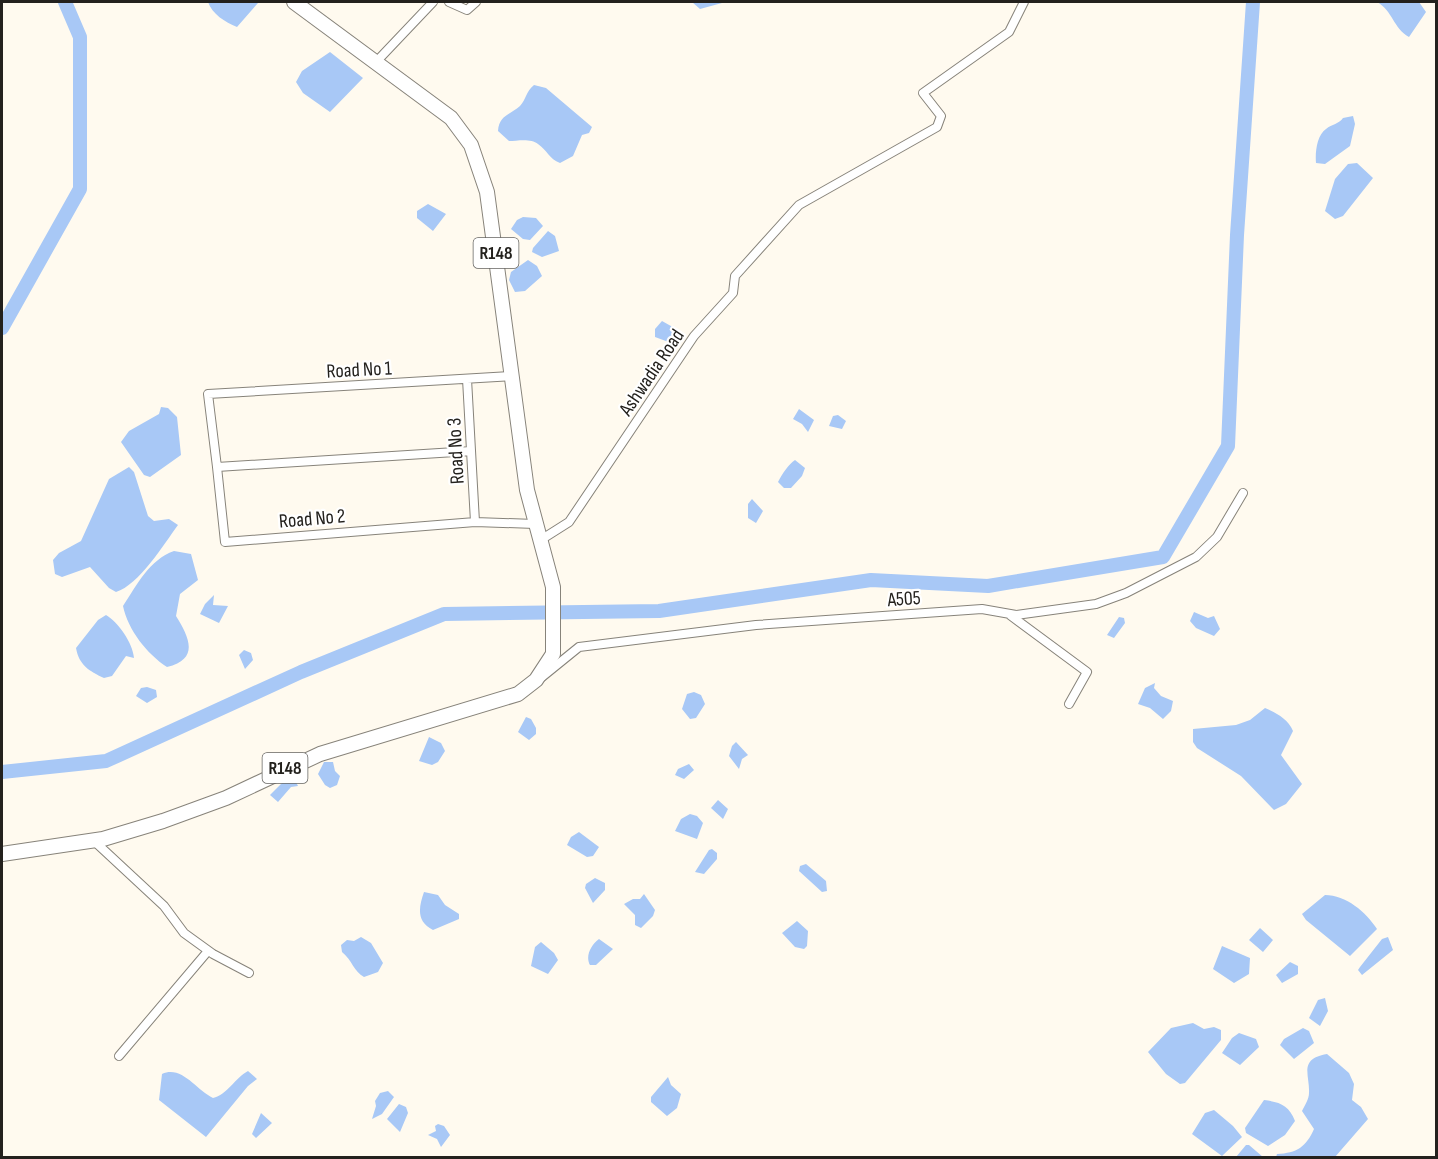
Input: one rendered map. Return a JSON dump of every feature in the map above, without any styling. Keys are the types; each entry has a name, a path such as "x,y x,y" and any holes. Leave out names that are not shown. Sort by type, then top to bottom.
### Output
{"main road":[{"name":"R148","path":"2,854 93,840 164,821 226,798 320,754 518,694 536,680 553,654 553,587 539,541 528,490 488,192 471,145 451,118 294,2"}],"street":[{"path":"376,61 433,2"},
{"path":"449,2 467,9 476,2"},
{"name":"Ashwadia Road","path":"539,541 569,522 694,336 732,293 735,276 788,220 799,205 937,127 941,116 923,93 1009,32 1024,2"},
{"name":"Road No 1","path":"217,468 208,394 512,376"},
{"name":"Road No 3","path":"467,379 475,522"},
{"path":"217,468 471,451"},
{"name":"Road No 2","path":"217,468 225,542 475,522"},
{"name":"A505","path":"536,680 579,647 756,625 982,609 1016,615 1096,604 1136,588 1196,556 1217,537 1243,493"},
{"path":"475,522 535,524"},
{"path":"1007,613 1087,672 1069,704"},
{"path":"93,840 164,906 184,933 208,951 249,973"},
{"path":"119,1056 208,951"}],"water":[{"path":"208,2 258,3 237,27 220,17"},
{"path":"692,2 721,2 722,3 700,9"},
{"path":"1377,2 1419,2 1426,12 1409,37"},
{"path":"330,52 363,78 330,112 303,93 296,82 302,71"},
{"path":"534,85 546,88 592,127 589,133 582,135 573,156 560,163 535,142 509,141 498,131 503,118 520,106"},
{"path":"1353,116 1355,124 1350,146 1325,164 1316,163 1320,135 1343,118"},
{"path":"1357,163 1373,178 1343,216 1335,219 1325,211 1335,179 1348,164"},
{"path":"428,204 446,214 433,231 417,218 417,211"},
{"path":"523,217 536,218 543,226 530,240 523,239 511,229 517,220"},
{"path":"548,231 555,236 559,251 542,257 532,252"},
{"path":"528,260 537,266 542,276 525,291 515,292 509,280 511,272"},
{"path":"662,321 678,330 681,339 674,344 655,337 655,329"},
{"path":"161,407 168,408 177,417 181,455 150,477 144,475 121,442 129,431 159,414"},
{"path":"799,409 814,420 808,432 802,424 793,419"},
{"path":"838,415 846,421 842,429 829,426 833,416"},
{"path":"795,460 805,468 802,476 791,488 784,488 778,482"},
{"path":"129,467 134,472 148,516 154,521 169,519 178,525 142,573 125,588 116,592 109,588 90,567 62,577 55,574 53,560 59,553 81,541 109,479"},
{"path":"752,499 763,511 756,523 748,518 748,504"},
{"path":"174,551 191,554 198,580 180,594 176,616 188,639 188,653 184,659 167,667 139,641 129,624 123,606 157,560"},
{"path":"214,595 213,605 228,606 219,623 200,614 205,604"},
{"path":"1194,612 1208,618 1214,616 1220,629 1214,636 1196,628 1190,621"},
{"path":"106,615 124,634 131,646 134,658 126,656 112,676 104,678 86,667 76,648 98,620"},
{"path":"1119,617 1124,618 1125,623 1114,638 1107,635"},
{"path":"244,650 251,653 253,660 245,669 239,655"},
{"path":"1155,683 1154,688 1161,696 1173,701 1171,711 1163,719 1150,708 1138,704 1145,688"},
{"path":"141,688 156,690 157,697 147,703 136,696"},
{"path":"694,692 701,695 705,704 696,718 690,719 682,709 687,694"},
{"path":"1265,708 1285,720 1293,731 1281,755 1302,784 1286,804 1274,810 1241,776 1197,748 1193,742 1193,729 1236,725 1250,720"},
{"path":"526,717 531,719 536,728 536,734 529,740 518,732"},
{"path":"429,737 441,743 445,751 438,762 432,765 419,761"},
{"path":"736,742 748,755 742,759 739,769 729,756"},
{"path":"324,762 333,762 335,771 340,776 337,785 330,788 325,785 318,774"},
{"path":"689,764 694,770 684,779 675,775 678,769"},
{"path":"288,777 294,778 298,786 291,787 278,802 270,795"},
{"path":"718,800 728,809 723,819 711,808"},
{"path":"690,814 697,816 703,823 697,839 675,831 681,819"},
{"path":"579,832 599,847 593,856 587,857 567,845 571,837"},
{"path":"712,849 717,853 717,859 704,874 695,872 709,850"},
{"path":"806,864 826,881 827,891 822,892 799,871 800,866"},
{"path":"595,878 605,883 605,890 593,903 585,888 586,884"},
{"path":"424,892 438,895 445,905 459,914 459,919 433,930 428,927 420,914"},
{"path":"644,894 655,910 653,916 641,928 635,925 635,915 624,904 633,899 640,899"},
{"path":"1325,895 1348,901 1377,929 1350,956 1306,920 1302,914"},
{"path":"797,921 808,931 807,946 804,949 795,947 782,933"},
{"path":"1260,928 1273,940 1263,952 1249,940"},
{"path":"361,937 371,943 383,963 378,972 364,977 342,952 341,945 347,940 354,941"},
{"path":"1388,937 1393,950 1362,975 1358,970 1360,967 1382,939"},
{"path":"599,939 613,949 596,965 590,965 588,958 590,951"},
{"path":"541,942 554,953 558,960 548,974 531,966 535,947"},
{"path":"1222,946 1250,958 1249,974 1234,983 1213,969"},
{"path":"1290,962 1298,966 1298,974 1282,983 1276,975"},
{"path":"1325,998 1328,1011 1320,1026 1309,1018 1318,1000"},
{"path":"1193,1023 1204,1029 1214,1027 1221,1030 1221,1040 1185,1083 1180,1084 1166,1074 1148,1052 1171,1028"},
{"path":"1303,1028 1309,1031 1314,1043 1294,1059 1280,1045 1284,1039"},
{"path":"1239,1033 1256,1039 1259,1047 1240,1065 1222,1053 1232,1038"},
{"path":"1327,1054 1349,1073 1354,1084 1352,1100 1361,1107 1368,1119 1335,1157 1276,1157 1277,1154 1300,1148 1314,1129 1302,1111 1309,1095 1308,1069 1312,1060"},
{"path":"248,1071 257,1079 248,1086 206,1137 159,1100 162,1074 176,1073 213,1098 223,1094"},
{"path":"668,1077 671,1085 681,1094 677,1108 667,1116 651,1102 651,1097"},
{"path":"388,1091 394,1097 382,1114 372,1119 376,1106 375,1101 380,1093"},
{"path":"1264,1100 1283,1105 1290,1111 1295,1121 1285,1135 1268,1146 1246,1133 1245,1128"},
{"path":"399,1104 406,1107 408,1113 400,1132 387,1119"},
{"path":"1214,1110 1242,1137 1222,1156 1192,1134 1205,1113"},
{"path":"261,1113 272,1123 256,1138 252,1134"},
{"path":"438,1124 444,1126 450,1135 441,1147 437,1139 428,1135 436,1131 435,1126"},
{"path":"1246,1145 1249,1145 1263,1157 1236,1157"}],"waterway":[{"path":"2,328 80,189 80,37 65,2"},
{"path":"2,772 106,761 301,672 444,614 659,611 871,580 988,586 1163,557 1228,446 1237,235 1253,2"}]}
